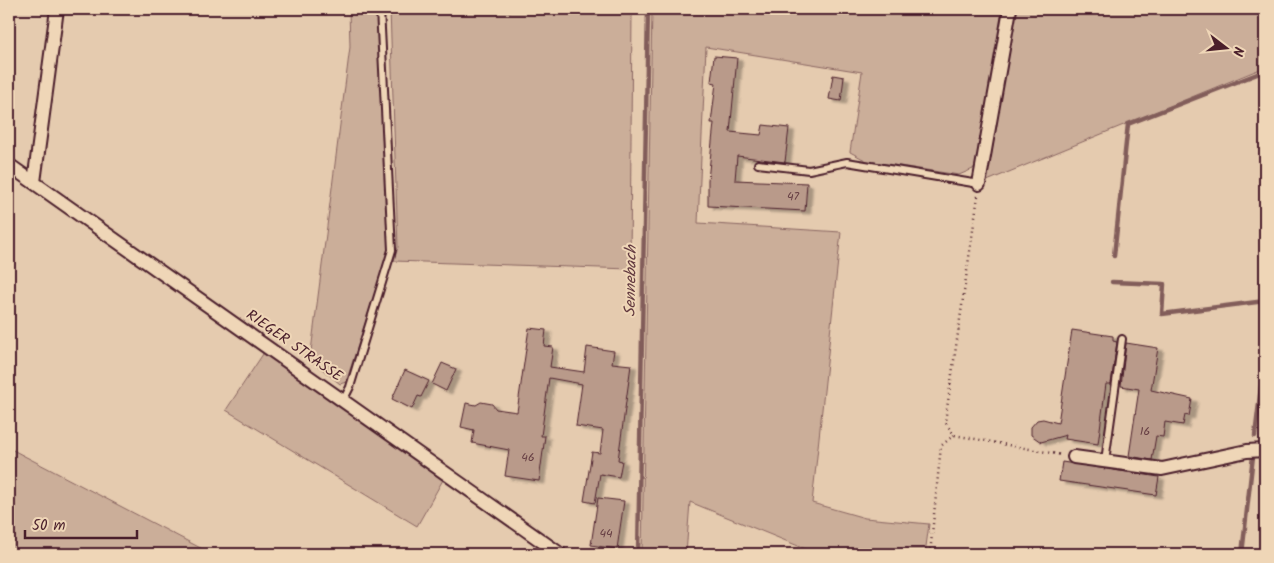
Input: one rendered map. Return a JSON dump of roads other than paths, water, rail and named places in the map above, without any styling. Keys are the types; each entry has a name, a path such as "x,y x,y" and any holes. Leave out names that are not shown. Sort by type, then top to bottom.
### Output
{"street":[{"path":"34,182 58,9"},
{"path":"980,184 1010,9"},
{"name":"RIEGER STRASSE","path":"9,165 560,554"},
{"path":"1074,457 1162,469 1246,451 1265,450"}],"lane":[{"path":"343,401 350,387 392,250 380,9"},
{"path":"758,164 809,170 847,162 980,184"},
{"path":"1105,461 1122,339"}],"waterway":[{"name":"Sennebach","path":"638,554 648,9"},
{"path":"1114,256 1128,124 1265,71"},
{"path":"1112,282 1164,284 1162,314 1265,301"},
{"path":"1255,436 1265,354"},
{"path":"1242,554 1253,456"}]}
